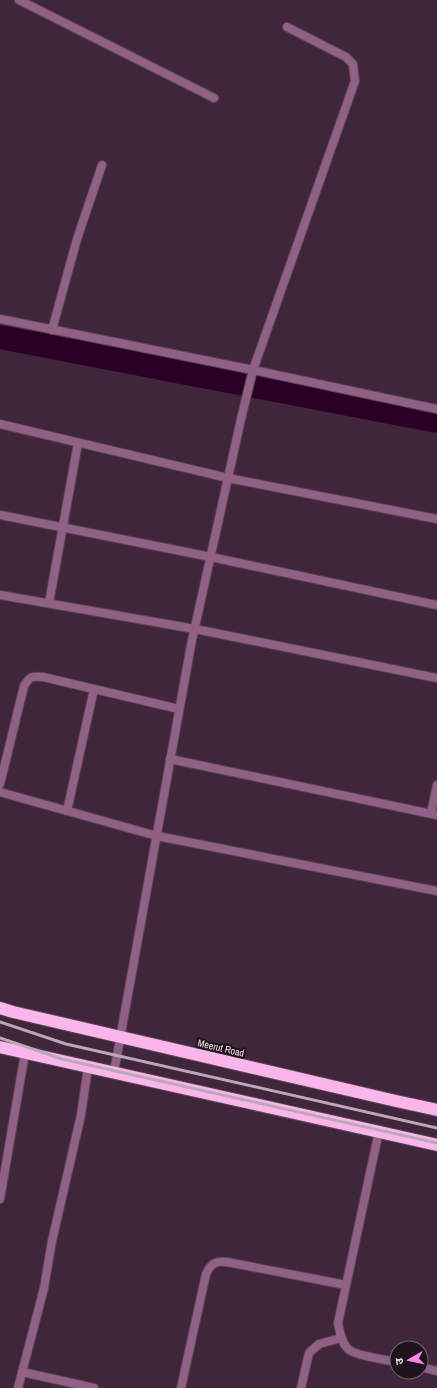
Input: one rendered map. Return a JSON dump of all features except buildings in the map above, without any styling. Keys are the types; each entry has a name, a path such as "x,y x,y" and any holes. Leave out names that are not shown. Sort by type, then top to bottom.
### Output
{"highway":[{"name":"Meerut Road","path":"0,1008 396,1102 437,1110"},
{"path":"0,1047 437,1145"}],"street":[{"path":"19,0 214,98"},
{"path":"114,1072 179,709 241,419 253,370 355,82 353,64 346,57 288,27"},
{"path":"52,330 77,239 102,165"},
{"path":"0,319 437,409"},
{"path":"0,424 228,478 437,519"},
{"path":"49,603 78,443"},
{"path":"0,515 211,557 437,605"},
{"path":"0,595 195,629 437,678"},
{"path":"0,784 24,686 28,679 34,676 179,709"},
{"path":"67,811 94,689"},
{"path":"170,758 434,814 437,785"},
{"path":"0,792 157,836 437,891"},
{"path":"0,1199 25,1053"},
{"path":"18,1388 44,1288 52,1241 81,1115 88,1067"},
{"path":"379,1131 338,1323 341,1338 348,1349 356,1354 389,1360"},
{"path":"181,1388 206,1274 214,1262 227,1262 346,1285"},
{"path":"301,1388 309,1353 319,1344 341,1338"},
{"path":"22,1372 94,1388"}],"waterway":[{"path":"0,337 437,421"}],"railway":[{"path":"0,1022 66,1044 437,1128"},
{"path":"0,1038 62,1059 437,1143"}]}
